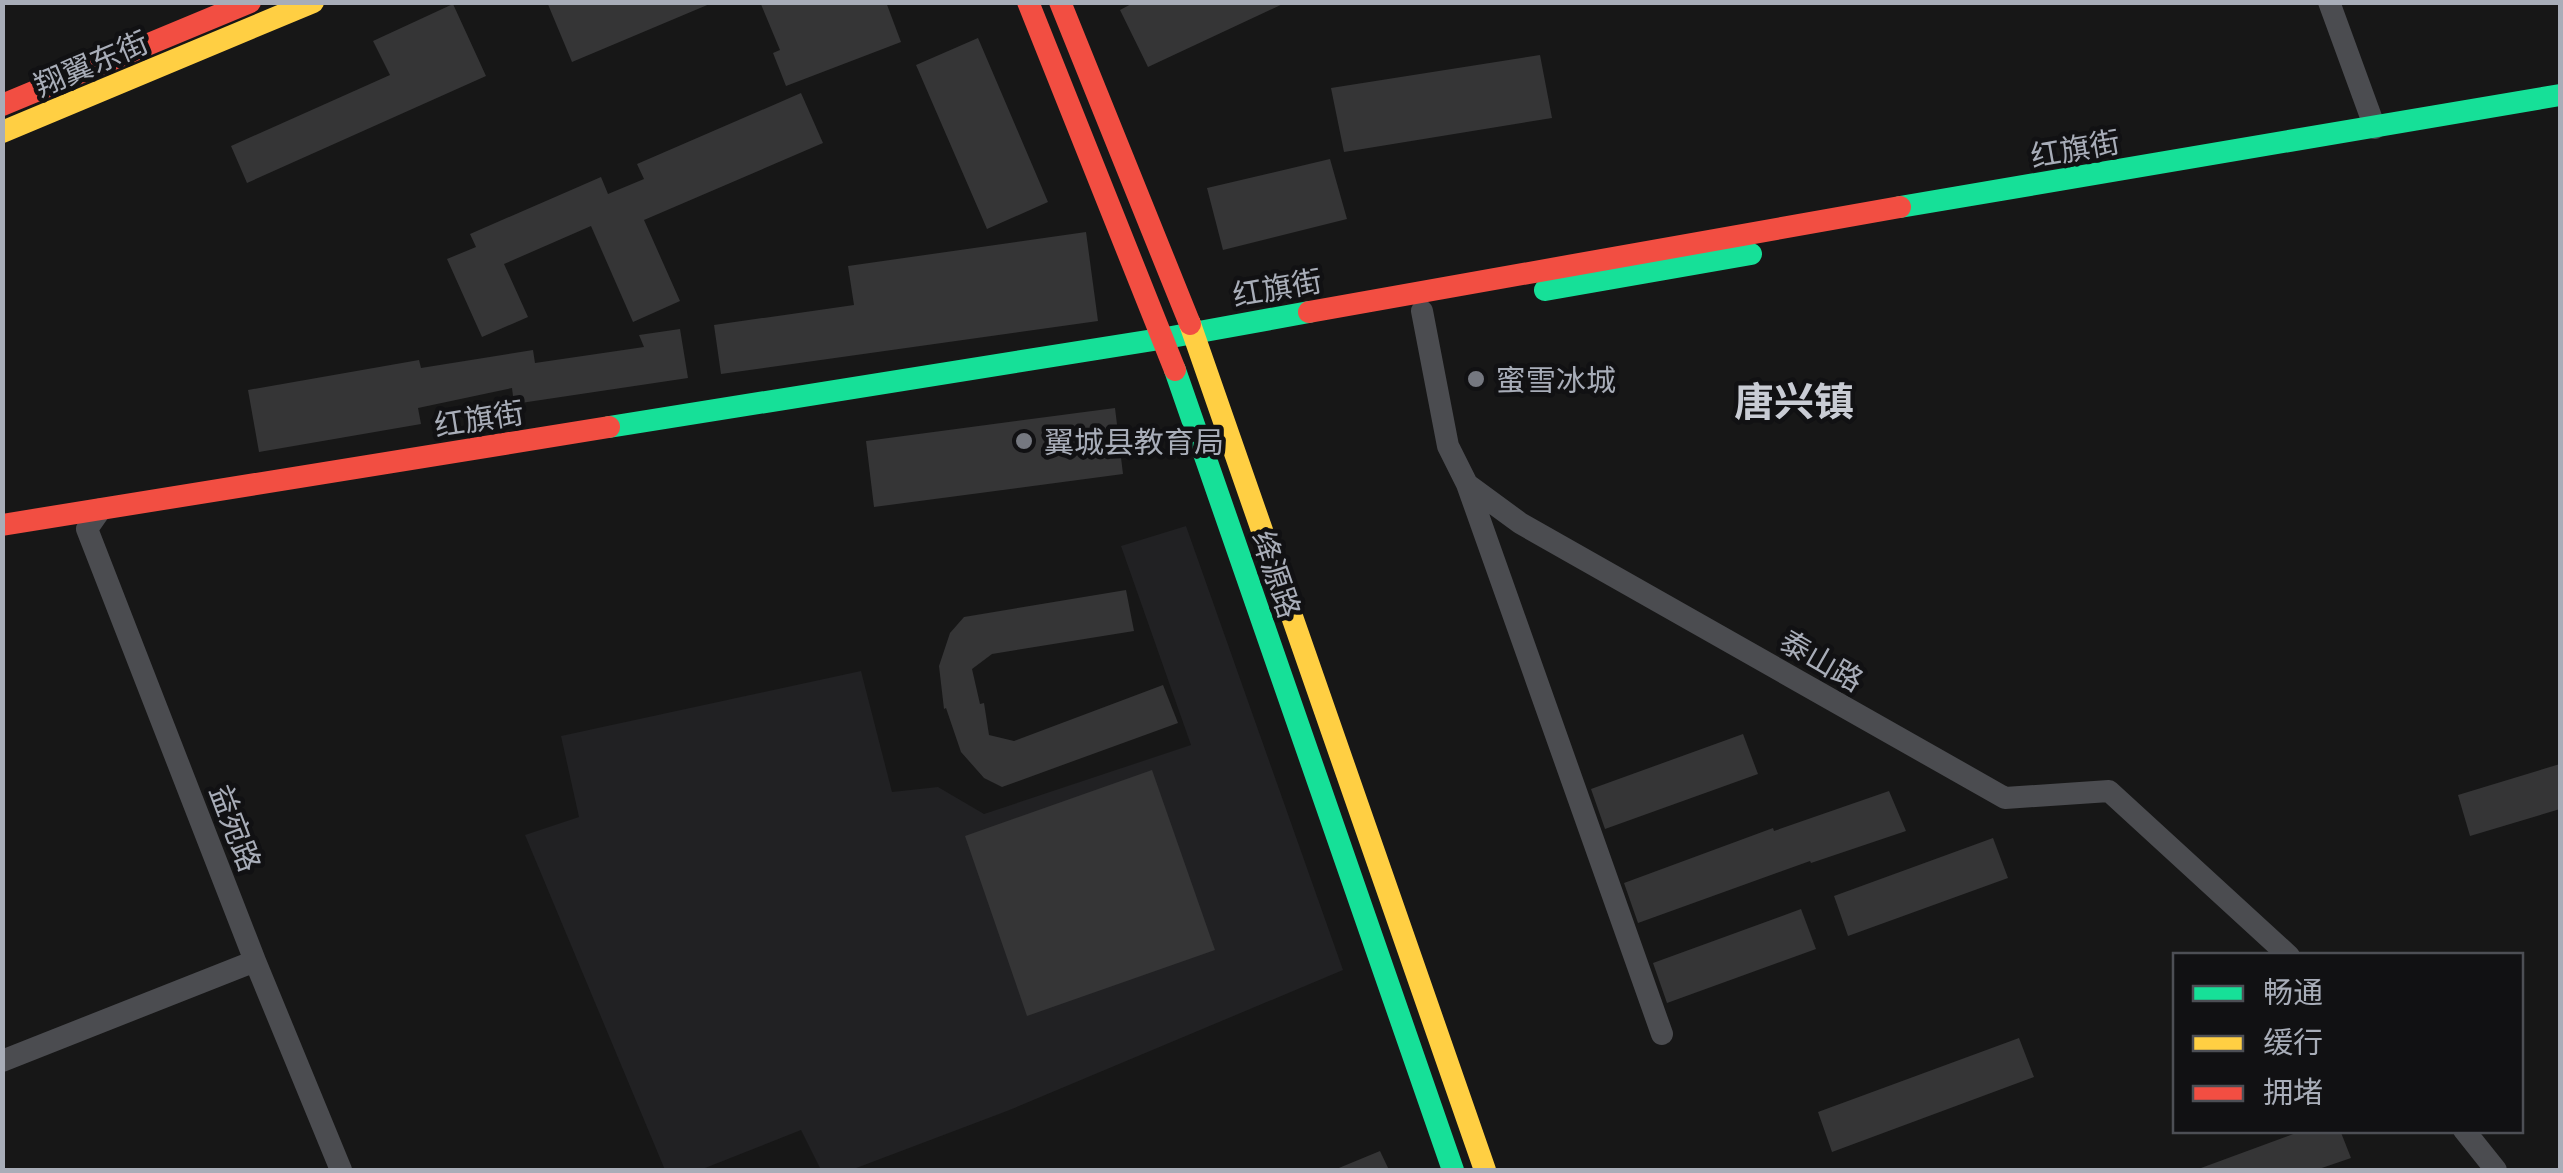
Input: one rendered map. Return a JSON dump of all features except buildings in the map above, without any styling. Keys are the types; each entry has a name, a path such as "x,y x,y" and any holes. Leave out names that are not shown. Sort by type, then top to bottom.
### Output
{"main road":[{"name":"翔翼东街","path":"2,105 250,2"},
{"name":"翔翼东街","path":"2,132 312,2"},
{"name":"绛源路","path":"1028,2 1166,347 1453,1170"},
{"name":"绛源路","path":"1060,2 1196,342 1485,1170"},
{"name":"红旗街","path":"1196,342 1626,254 2560,96"},
{"name":"红旗街","path":"2,525 94,519 1196,342 1422,311 2560,114"},
{"name":"红旗街","path":"2,543 94,519"}],"street":[{"path":"2329,2 2374,128"},
{"path":"1422,311 1448,446 1467,484 1662,1034"},
{"name":"泰山路","path":"1467,484 1520,522 2005,798 2109,791 2286,953"},
{"name":"益宛路","path":"94,519 255,961 341,1170"},
{"path":"2,1061 255,961"},
{"path":"2466,1133 2496,1170"}],"shaded area":[{"path":"1186,526 1343,970 1007,1111 851,1170 821,1170 801,1130 700,1170 665,1170 525,835 579,817 561,736 861,671 892,792 938,787 984,814 1191,745 1121,546"}],"traffic: fast":[{"path":"1900,207 2560,95"},
{"path":"1545,290 1751,254"},
{"path":"609,427 1309,312"},
{"path":"1175,370 1453,1170"}],"traffic: slow":[{"path":"2,132 313,2"},
{"path":"1190,324 1485,1170"}],"traffic: jam":[{"path":"2,105 250,2"},
{"path":"1028,2 1175,370"},
{"path":"1060,2 1190,324"},
{"path":"1309,312 1900,207"},
{"path":"2,525 609,427"}],"place":[{"name":"蜜雪冰城","path":"1476,379"},
{"name":"翼城县教育局","path":"1024,441"}],"district":[{"name":"唐兴镇","path":"1794,401"}]}
